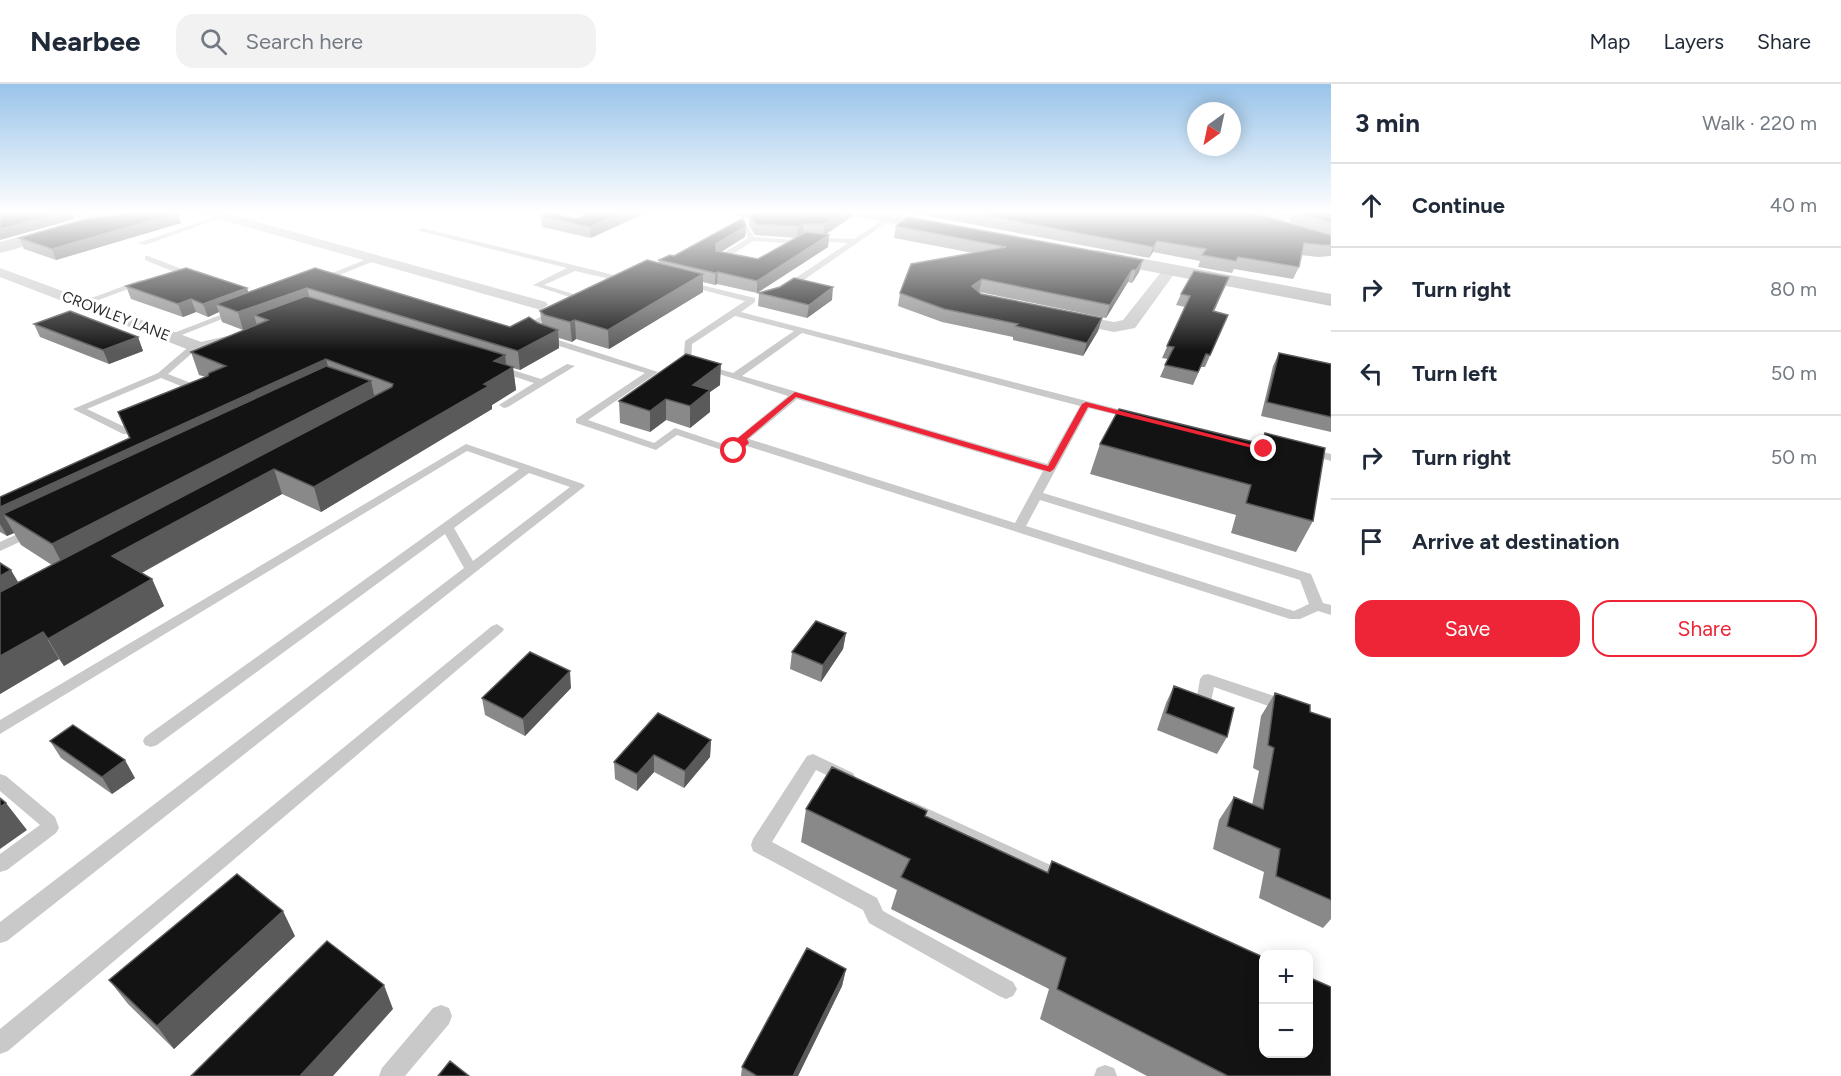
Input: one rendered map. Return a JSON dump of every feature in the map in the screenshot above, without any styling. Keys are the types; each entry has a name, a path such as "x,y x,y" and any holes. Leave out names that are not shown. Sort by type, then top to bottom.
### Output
{"street":[{"path":"1109,258 1331,300"},
{"path":"375,259 540,305"},
{"path":"1047,313 1114,327 1129,324 1170,270"},
{"name":"CROWLEY LANE","path":"0,272 197,346"}],"lane":[{"path":"149,258 172,266 176,271 199,278"},
{"path":"535,258 623,277 528,326 543,338 659,370 580,421 656,447 675,431 734,451 746,441"},
{"path":"721,258 739,263"},
{"path":"775,296 831,258"},
{"path":"309,284 375,259"},
{"path":"574,268 537,285 592,293"},
{"path":"165,275 176,271"},
{"path":"82,303 154,278"},
{"path":"670,279 758,299 688,343 686,363"},
{"path":"171,336 245,308"},
{"path":"735,313 1144,419"},
{"path":"734,377 801,330"},
{"path":"148,422 127,432 78,409 161,375 197,346 246,335"},
{"path":"675,366 686,363 1050,469"},
{"path":"487,365 542,382"},
{"path":"504,405 570,366"},
{"path":"161,375 210,395 200,399"},
{"path":"795,394 741,440 1295,616 1317,606 1331,610"},
{"path":"1020,528 1086,404"},
{"path":"0,728 466,447 579,486 0,934"},
{"path":"1290,447 1331,458"},
{"path":"151,741 528,468"},
{"path":"1037,495 1306,577 1317,606"},
{"path":"0,547 43,527"},
{"path":"447,527 471,569"},
{"path":"0,1043 497,629"},
{"path":"1203,708 1208,679 1298,710"},
{"path":"868,788 813,761 760,845 870,904 876,917 1006,989"},
{"path":"0,781 49,822 50,828 0,864"},
{"path":"899,802 1069,884"},
{"path":"390,1076 441,1016"}],"building":[{"path":"663,258 793,258 757,281 659,260"},
{"path":"943,258 1143,260 1136,270 1132,270 1110,305 982,279 972,286 981,294 1102,318 1087,343 1016,326 1018,324 944,309 900,293 911,264"},
{"path":"1221,258 1237,258 1236,261"},
{"path":"1246,258 1301,258 1299,267"},
{"path":"647,260 703,274 608,330 575,320 570,322 545,315 540,311"},
{"path":"186,268 247,288 203,304 191,299 178,304 126,286"},
{"path":"315,268 510,327 529,317 558,330 518,351 307,288 238,312 216,304"},
{"path":"1194,271 1229,277 1213,311 1228,315 1210,355 1206,354 1198,372 1165,365 1174,347 1167,346 1190,296 1181,294"},
{"path":"794,278 833,287 809,305 759,293 780,287"},
{"path":"306,296 505,355 494,361 513,367 484,384 489,386 314,487 274,469 112,556 152,579 48,639 43,632 0,656 0,592 392,387 393,384 326,359 0,507 0,497 130,438 118,412 208,376 209,373 226,366 191,352 268,320 254,315"},
{"path":"70,311 138,337 103,350 34,324"},
{"path":"1279,353 1331,364 1331,417 1267,402"},
{"path":"686,354 721,364 693,385 710,390 690,406 666,399 650,411 619,401"},
{"path":"326,366 371,381 52,544 3,514"},
{"path":"1119,409 1262,444 1265,433 1325,448 1313,521 1246,503 1251,485 1100,444"},
{"path":"0,563 11,570 0,576"},
{"path":"816,621 846,633 823,665 792,652"},
{"path":"530,652 570,671 523,719 482,698"},
{"path":"1174,686 1234,708 1227,737 1166,713"},
{"path":"1275,693 1310,705 1310,712 1331,719 1331,900 1276,876 1280,849 1227,826 1234,797 1263,809 1274,748 1268,745"},
{"path":"658,713 711,740 685,771 654,755 637,774 614,762"},
{"path":"73,725 125,760 102,777 50,741"},
{"path":"832,767 927,811 925,816 1048,873 1052,861 1259,955 1259,1058 1313,1058 1313,979 1331,987 1331,1076 1228,1076 1057,989 1066,958 901,877 910,859 806,809"},
{"path":"0,798 6,803 0,807"},
{"path":"237,874 283,911 157,1026 109,980"},
{"path":"327,941 384,985 300,1076 191,1076"},
{"path":"807,948 846,969 793,1076 757,1076 742,1067"},
{"path":"450,1061 469,1076 438,1076"}],"route":[{"path":"734,451 746,441 741,440 795,394 1050,469 1086,404 1264,449"}]}
